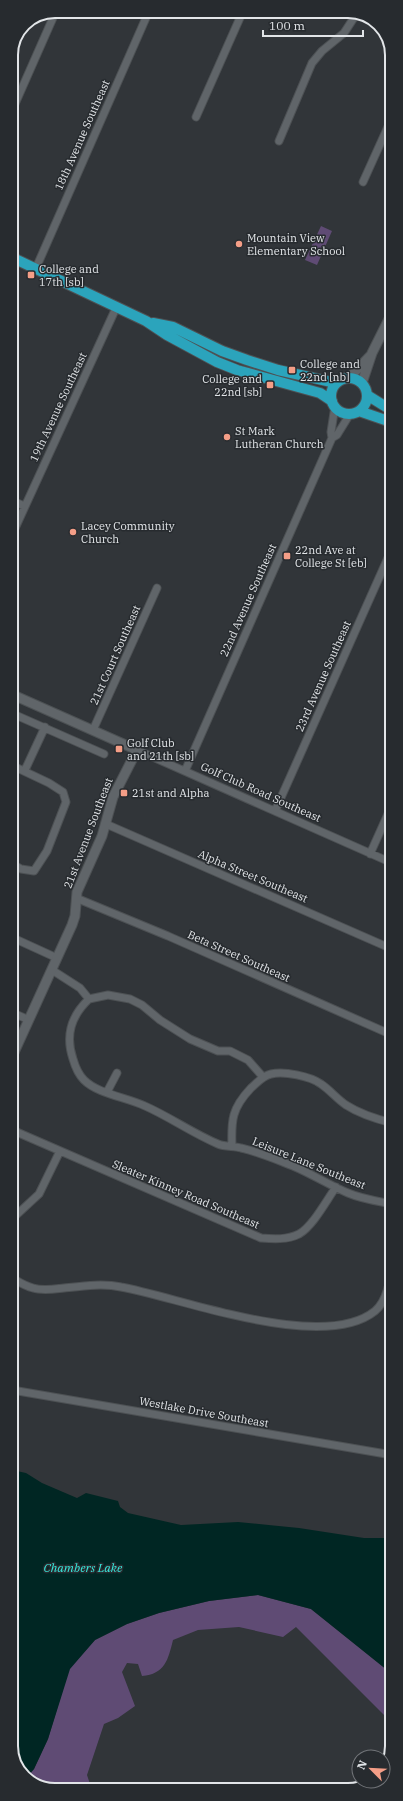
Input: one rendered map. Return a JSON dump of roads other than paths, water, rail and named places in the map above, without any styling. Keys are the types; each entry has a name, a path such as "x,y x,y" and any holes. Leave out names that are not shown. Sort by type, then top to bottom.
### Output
{"main road":[{"path":"18,260 146,321 217,362 237,370 320,393 344,413 354,412 385,420"},
{"path":"146,321 173,327 222,351 278,370 336,383 349,378 354,378 362,384 367,395 385,406"},
{"path":"333,404 332,391 336,383"},
{"path":"354,412 366,401 367,395"}],"street":[{"path":"18,97 53,18"},
{"name":"18th Avenue Southeast","path":"36,268 146,18"},
{"path":"196,117 241,18"},
{"path":"279,141 312,63 322,51 344,33 353,19"},
{"path":"363,182 385,133"},
{"name":"19th Avenue Southeast","path":"18,520 116,308"},
{"path":"362,384 372,353 385,328"},
{"path":"349,378 372,353"},
{"name":"22nd Avenue Southeast","path":"185,771 332,438 333,404"},
{"name":"22nd Avenue Southeast","path":"332,438 337,435 354,412"},
{"path":"18,503 24,506"},
{"name":"23rd Avenue Southeast","path":"275,811 385,564"},
{"name":"21st Court Southeast","path":"93,730 157,588"},
{"name":"Golf Club Road Southeast","path":"18,697 385,860"},
{"path":"18,715 104,754"},
{"path":"25,770 45,728"},
{"name":"21st Avenue Southeast","path":"18,1046 75,916 76,898 106,824 113,797 137,750"},
{"path":"18,768 63,792 66,802 47,851 34,871 21,870 18,868"},
{"path":"370,854 385,821"},
{"name":"Alpha Street Southeast","path":"106,824 385,946"},
{"name":"Beta Street Southeast","path":"76,898 168,936 385,1032"},
{"path":"18,940 57,958"},
{"path":"52,970 80,988 89,999 108,995 130,999 142,1004 160,1020 190,1039 218,1051 230,1051 248,1060 264,1077"},
{"name":"Leisure Lane Southeast","path":"89,999 80,1007 70,1027 68,1038 75,1067 83,1079 95,1089 125,1097 144,1105 172,1118 194,1132 219,1144 242,1148 286,1163 313,1174 347,1193 385,1203"},
{"path":"18,1015 29,1020"},
{"path":"107,1092 117,1072"},
{"path":"232,1146 233,1116 237,1106 243,1096 264,1077 271,1074 284,1074 310,1078 322,1084 348,1106 377,1120 385,1122"},
{"name":"Sleater Kinney Road Southeast","path":"18,1133 261,1238 280,1239 298,1234 310,1224 336,1187"},
{"path":"18,1213 39,1194 60,1152"},
{"path":"18,1282 35,1289 120,1286 242,1318 322,1327 351,1324 376,1310 385,1294"},
{"name":"Westlake Drive Southeast","path":"18,1391 385,1454"}],"water":[{"name":"Chambers Lake","path":"18,1471 26,1473 42,1483 77,1498 86,1493 118,1501 120,1507 128,1513 181,1525 238,1522 299,1528 364,1538 385,1538 385,1668 311,1609 258,1595 209,1601 159,1613 127,1624 95,1640 70,1669 48,1739 34,1769 30,1773 23,1765 18,1746"}],"place":[{"name":"Mountain View Elementary School","path":"239,244"},
{"name":"College and 17th [sb]","path":"31,275"},
{"name":"College and 22nd [nb]","path":"292,370"},
{"name":"College and 22nd [sb]","path":"270,385"},
{"name":"St Mark Lutheran Church","path":"227,437"},
{"name":"Lacey Community Church","path":"73,532"},
{"name":"22nd Ave at College St [eb]","path":"287,556"},
{"name":"Golf Club and 21th [sb]","path":"119,749"},
{"name":"21st and Alpha","path":"124,793"}]}
